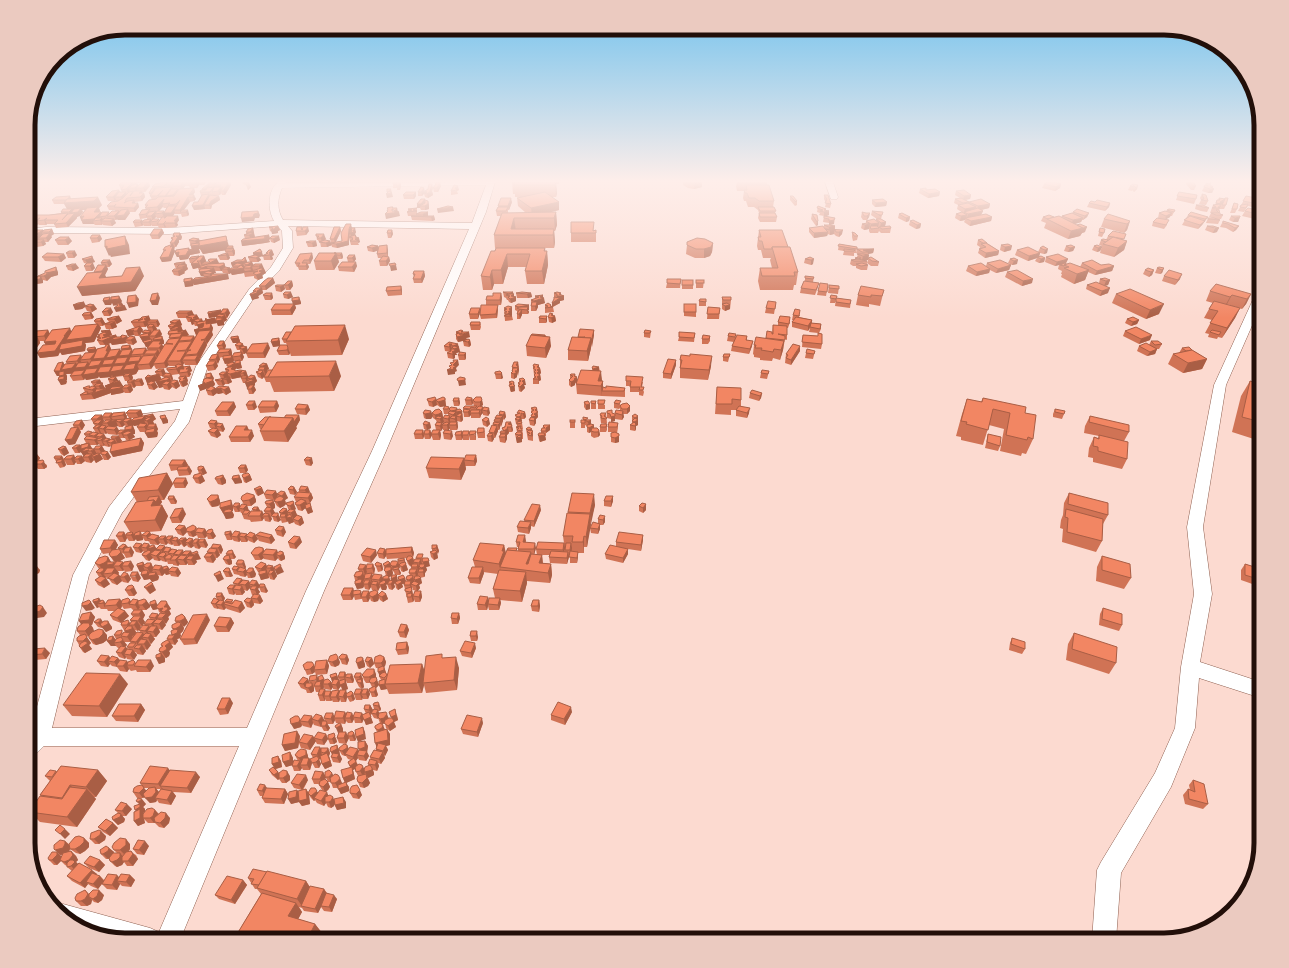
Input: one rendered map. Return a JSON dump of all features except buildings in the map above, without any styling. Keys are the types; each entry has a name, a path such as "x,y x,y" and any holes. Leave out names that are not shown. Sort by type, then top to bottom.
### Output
{"street":[{"path":"35,231 46,230 169,231 222,227"},
{"path":"35,738 81,575 115,511 182,422 202,366 254,290 275,269 288,248 286,232 283,227"},
{"path":"171,933 315,591 382,444 474,227"},
{"path":"1106,933 1109,870 1163,780 1185,728 1190,667 1203,594 1195,527 1220,385 1254,309"},
{"path":"35,422 189,404"},
{"path":"1190,667 1254,688"},
{"path":"35,742 254,736"},
{"path":"79,920 124,933"}]}
